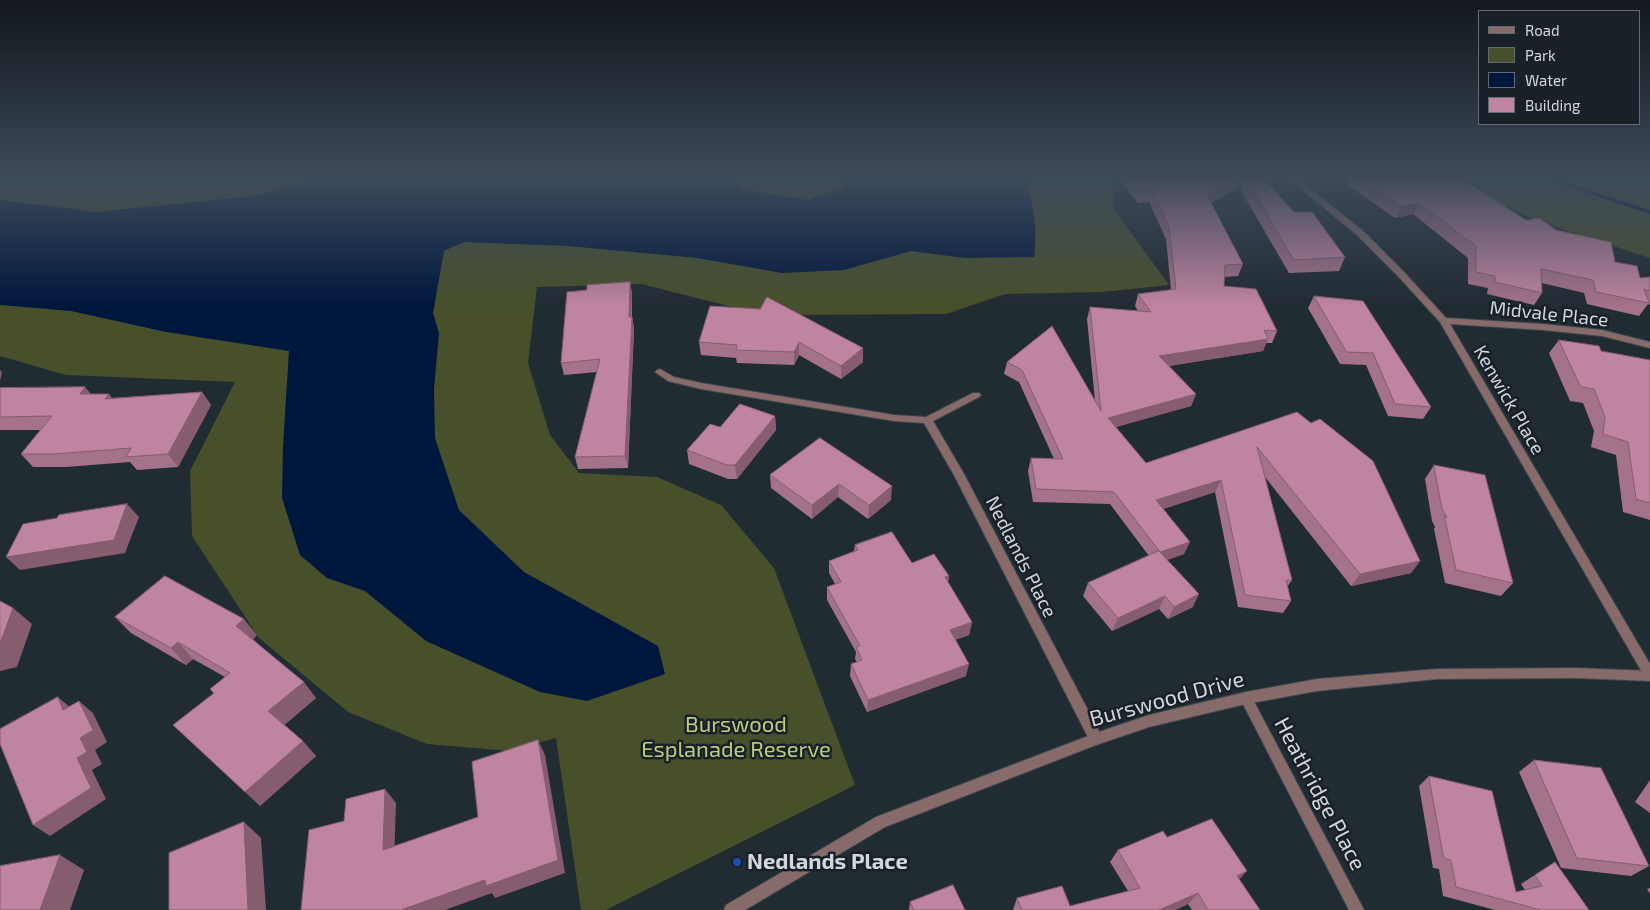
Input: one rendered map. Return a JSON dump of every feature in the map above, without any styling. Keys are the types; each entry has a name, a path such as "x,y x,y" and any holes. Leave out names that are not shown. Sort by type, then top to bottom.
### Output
{"street":[{"name":"Kenwick Place","path":"1345,221 1360,233 1400,273 1444,321 1650,676"},
{"name":"Midvale Place","path":"1444,321 1543,327 1602,333 1650,345"},
{"path":"660,372 671,379 711,388 894,418 927,420 976,395"},
{"name":"Nedlands Place","path":"927,420 959,474 1096,739"},
{"name":"Burswood Drive","path":"731,910 881,822 1096,739 1149,721 1246,698 1317,685 1437,674 1567,672 1650,676"},
{"name":"Heathridge Place","path":"1246,698 1357,910"}],"green space":[{"name":"Burswood Esplanade Reserve","path":"0,221 1123,221 1169,285 1102,292 1005,294 946,314 763,315 642,284 537,287 528,363 550,435 579,473 657,477 721,505 774,568 855,785 606,910 581,910 556,738 509,751 427,744 348,712 259,638 192,536 190,471 235,382 66,375 0,356"},
{"path":"1539,221 1650,221 1650,258"}],"water":[{"path":"0,221 1034,221 1034,257 965,258 911,251 844,270 782,273 697,258 568,246 464,242 444,251 433,313 439,333 434,389 435,438 459,510 524,572 658,646 665,674 587,701 540,692 426,641 365,591 327,578 300,555 282,498 289,351 166,332 71,311 0,305"}],"building":[{"path":"1166,221 1221,221 1243,264 1225,265 1224,286 1256,289 1277,331 1264,330 1268,339 1159,356 1196,394 1108,418 1146,463 1297,412 1311,423 1320,419 1373,461 1420,561 1360,574 1257,447 1292,580 1286,580 1291,601 1245,595 1221,480 1156,500 1190,542 1160,552 1114,492 1036,489 1031,458 1063,459 1022,370 1007,362 1052,326 1101,411 1090,307 1151,312 1138,294 1176,289 1169,227"},
{"path":"1272,221 1319,221 1345,257 1294,260"},
{"path":"1443,221 1544,221 1556,230 1611,242 1615,262 1637,266 1640,278 1650,277 1650,291 1644,289 1649,303 1596,292 1593,280 1541,269 1542,293 1495,282 1495,276 1476,272 1476,246"},
{"path":"630,282 629,317 632,317 625,456 575,457 600,359 561,363 567,292 587,290 587,285"},
{"path":"1314,296 1363,301 1431,407 1395,404 1373,353 1347,352"},
{"path":"767,297 863,348 841,366 799,342 794,352 736,350 737,345 699,342 710,306 760,309"},
{"path":"1559,340 1599,346 1601,351 1650,360 1650,503 1636,499 1628,442 1603,434 1605,417 1594,389 1581,387"},
{"path":"85,387 80,394 109,394 105,399 202,392 168,454 126,457 131,448 54,454 21,454 52,416 0,417 0,388"},
{"path":"740,404 775,416 735,465 727,465 687,450 710,424 720,427"},
{"path":"820,438 892,486 869,505 839,484 812,505 770,475"},
{"path":"1434,465 1485,475 1513,583 1456,570 1444,515 1447,518 1442,508"},
{"path":"127,504 114,540 6,557 23,524 57,518 59,515"},
{"path":"892,532 912,563 934,554 949,576 945,577 972,622 950,630 969,664 868,700 851,664 862,660 856,647 860,646 827,587 841,582 829,561 858,550 855,545"},
{"path":"1159,551 1199,594 1174,607 1165,596 1118,618 1088,583"},
{"path":"165,576 244,619 236,626 304,682 268,711 303,741 245,792 173,725 214,693 210,689 230,673 178,642 171,648 115,617"},
{"path":"0,601 13,608 0,644"},
{"path":"58,697 63,710 79,701 93,730 80,738 87,752 77,758 91,788 33,825 0,744 0,729"},
{"path":"538,740 558,860 486,886 485,880 401,910 301,910 309,830 344,821 346,799 385,789 383,850 478,817 472,762"},
{"path":"1534,760 1601,768 1649,866 1577,858"},
{"path":"1429,776 1492,791 1516,892 1542,886 1535,875 1555,862 1589,910 1541,910 1456,887 1451,860 1444,858"},
{"path":"1212,819 1247,871 1237,876 1260,910 1208,910 1198,893 1159,910 1022,910 1017,898 1062,886 1070,906 1140,888 1118,850 1163,831 1167,837"},
{"path":"244,822 248,910 169,910 169,853"},
{"path":"60,855 40,910 0,910 0,866"},
{"path":"953,885 965,910 914,910 910,902"}],"place":[{"name":"Nedlands Place","path":"737,862"}]}
